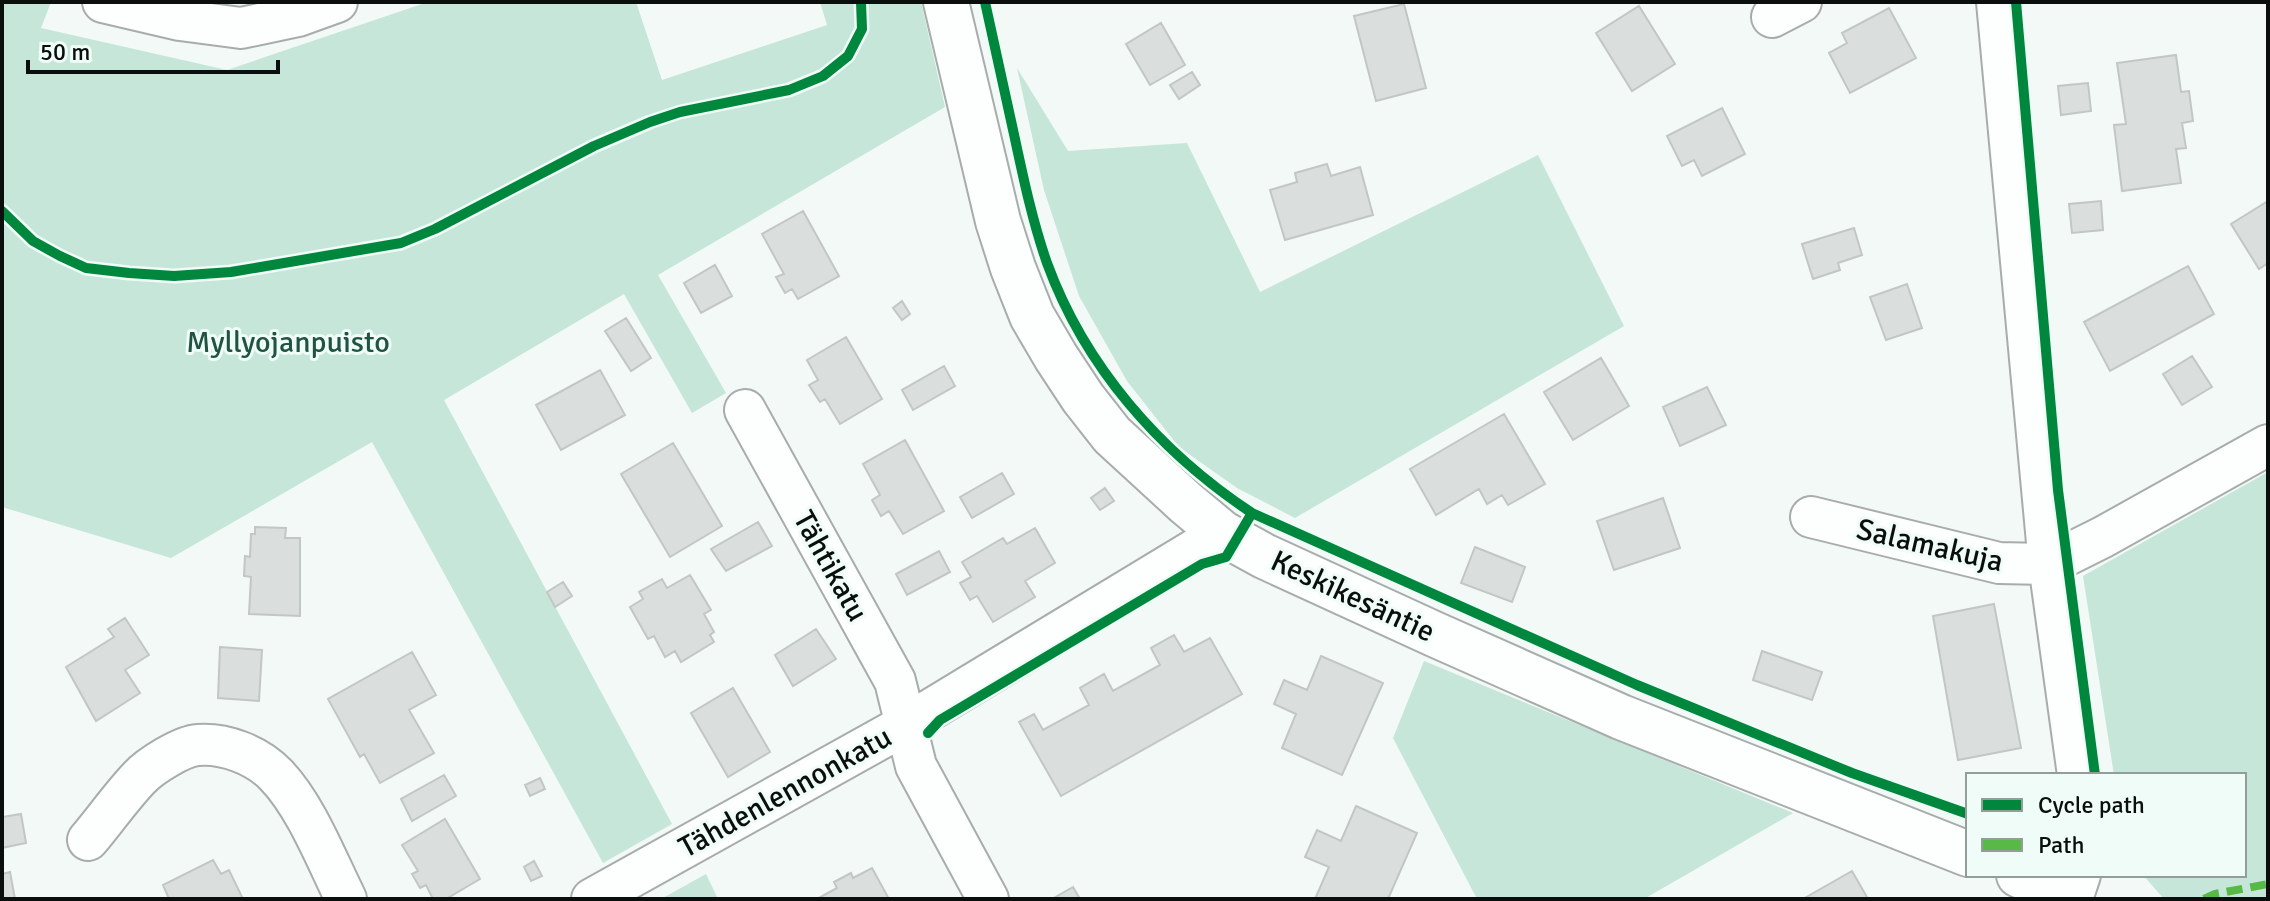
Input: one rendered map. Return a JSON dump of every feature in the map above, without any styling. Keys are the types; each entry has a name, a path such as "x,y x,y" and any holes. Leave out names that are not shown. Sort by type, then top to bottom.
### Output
{"street":[{"path":"103,2 180,20 241,28 298,16 337,2"},
{"name":"Keskikesäntie","path":"946,2 998,221 1032,316 1076,388 1112,435 1222,533 1264,556 1621,717 1966,853"},
{"path":"1997,2 2049,564 2078,773"},
{"name":"Tähtikatu","path":"745,410 895,681 916,766 988,899"},
{"path":"2049,564 2268,445"},
{"name":"Salamakuja","path":"1811,517 1999,563 2049,564"},
{"name":"Tähdenlennonkatu","path":"592,899 905,725 1222,533"},
{"path":"88,840 140,776 165,758 195,745 224,747 250,756 276,774 312,829 346,899"},
{"path":"2024,877 2063,899"},
{"path":"2072,899 2079,877"}],"green space":[{"name":"Myllyojanpuisto","path":"2,2 51,2 41,28 227,70 428,2 636,2 662,80 827,25 820,2 921,2 945,107 658,275 726,393 692,413 624,294 444,400 672,824 603,863 372,442 171,558 2,507"},
{"path":"1017,68 1068,151 1187,143 1260,292 1538,155 1624,326 1295,518 1237,488 1179,447 1127,381 1079,296 1044,190"},
{"path":"2268,472 2268,899 2164,899 2145,877 2246,877 2246,773 2114,773 2083,576"},
{"path":"1424,661 1793,813 1644,899 1477,899 1393,738"},
{"path":"706,874 718,899 661,899"}],"building":[{"path":"1404,4 1426,88 1376,101 1354,16"},
{"path":"1639,6 1675,64 1632,91 1596,33"},
{"path":"1889,8 1916,58 1850,93 1829,53 1847,43 1842,33"},
{"path":"1161,23 1185,65 1150,85 1126,44"},
{"path":"2176,55 2181,92 2189,91 2193,121 2182,123 2186,148 2176,149 2181,183 2122,191 2114,125 2126,124 2117,63"},
{"path":"1192,72 1200,85 1179,99 1170,85"},
{"path":"2088,83 2091,111 2061,115 2058,86"},
{"path":"1722,108 1745,154 1702,176 1694,160 1682,166 1667,136"},
{"path":"1327,164 1331,176 1360,167 1373,215 1285,240 1270,190 1297,182 1295,173"},
{"path":"2101,201 2103,230 2072,233 2069,204"},
{"path":"2268,201 2268,263 2259,269 2231,224"},
{"path":"803,211 839,276 798,299 792,289 785,293 776,277 784,274 762,234"},
{"path":"1854,228 1862,255 1838,263 1840,270 1813,279 1802,244"},
{"path":"715,265 732,296 701,313 684,283"},
{"path":"2188,266 2214,314 2110,371 2084,322"},
{"path":"1907,284 1922,328 1886,340 1870,297"},
{"path":"902,301 910,314 902,320 893,308"},
{"path":"626,318 651,358 631,371 605,331"},
{"path":"846,337 882,399 840,424 825,399 820,402 809,385 818,380 807,360"},
{"path":"2192,356 2212,387 2182,405 2163,374"},
{"path":"1601,358 1629,406 1573,440 1544,392"},
{"path":"944,366 955,386 913,410 902,390"},
{"path":"600,370 625,415 561,450 536,405"},
{"path":"1707,387 1726,425 1680,446 1663,407"},
{"path":"1504,414 1545,484 1508,505 1502,495 1487,504 1479,489 1436,515 1410,469"},
{"path":"905,440 944,511 903,534 889,511 881,516 872,500 880,495 863,464"},
{"path":"673,443 722,526 670,557 621,474"},
{"path":"1002,473 1014,494 972,518 960,497"},
{"path":"1105,488 1114,501 1100,510 1091,498"},
{"path":"1663,498 1680,548 1614,570 1597,521"},
{"path":"758,522 772,546 726,571 711,549"},
{"path":"255,527 286,528 285,538 300,538 300,616 249,614 251,577 244,576 245,556 250,557 251,534 255,534"},
{"path":"1035,528 1055,563 1025,581 1035,597 993,622 977,596 970,600 960,583 971,577 962,562 1003,538 1007,544"},
{"path":"1475,547 1525,567 1512,602 1461,583"},
{"path":"939,551 950,572 907,595 896,574"},
{"path":"690,575 711,610 704,614 714,632 710,635 714,642 681,662 675,651 665,657 654,636 648,639 630,607 643,599 639,592 662,579 667,588"},
{"path":"563,582 572,596 555,607 547,592"},
{"path":"1994,604 2021,748 1958,760 1933,616"},
{"path":"125,618 149,655 125,670 140,693 96,721 66,667 114,637 108,629"},
{"path":"816,629 836,659 793,686 775,655"},
{"path":"1174,635 1184,652 1210,638 1242,694 1061,796 1019,722 1034,714 1043,730 1089,705 1080,688 1104,674 1113,691 1160,665 1151,648"},
{"path":"220,647 262,650 259,701 218,698"},
{"path":"1762,651 1822,672 1812,700 1753,680"},
{"path":"412,652 436,695 409,710 434,753 380,783 364,754 360,757 328,699"},
{"path":"1321,656 1383,683 1342,775 1282,748 1296,714 1274,704 1284,680 1307,690"},
{"path":"733,688 770,752 728,777 691,713"},
{"path":"444,775 456,796 412,821 401,799"},
{"path":"540,778 545,789 530,796 525,785"},
{"path":"1356,806 1417,833 1388,899 1315,899 1329,867 1305,857 1317,830 1341,841"},
{"path":"21,814 26,843 2,848 2,817"},
{"path":"445,819 480,879 446,899 433,899 426,885 420,888 412,874 418,871 402,845"},
{"path":"213,860 221,874 229,870 243,899 169,899 163,885"},
{"path":"534,861 542,876 531,881 524,867"},
{"path":"872,868 889,899 817,899 837,888 834,882 851,873 853,878"},
{"path":"1852,871 1868,899 1803,899"},
{"path":"10,872 15,899 2,899 2,874"},
{"path":"1073,887 1080,899 1052,899"}],"marked path":[{"path":"2204,899 2268,884"}],"cycle path":[{"path":"2,211 33,241 60,256 86,268 129,273 174,276 231,272 401,243 435,229 594,146 650,122 680,112 789,90 823,76 848,56 862,29 861,2"},
{"path":"985,2 1033,217 1063,301 1104,372 1129,404 1186,463 1252,513 1637,685 1852,773 1966,813"},
{"path":"2016,2 2058,490 2095,773"},
{"path":"928,733 940,720 1202,564 1226,557 1252,513"}]}
